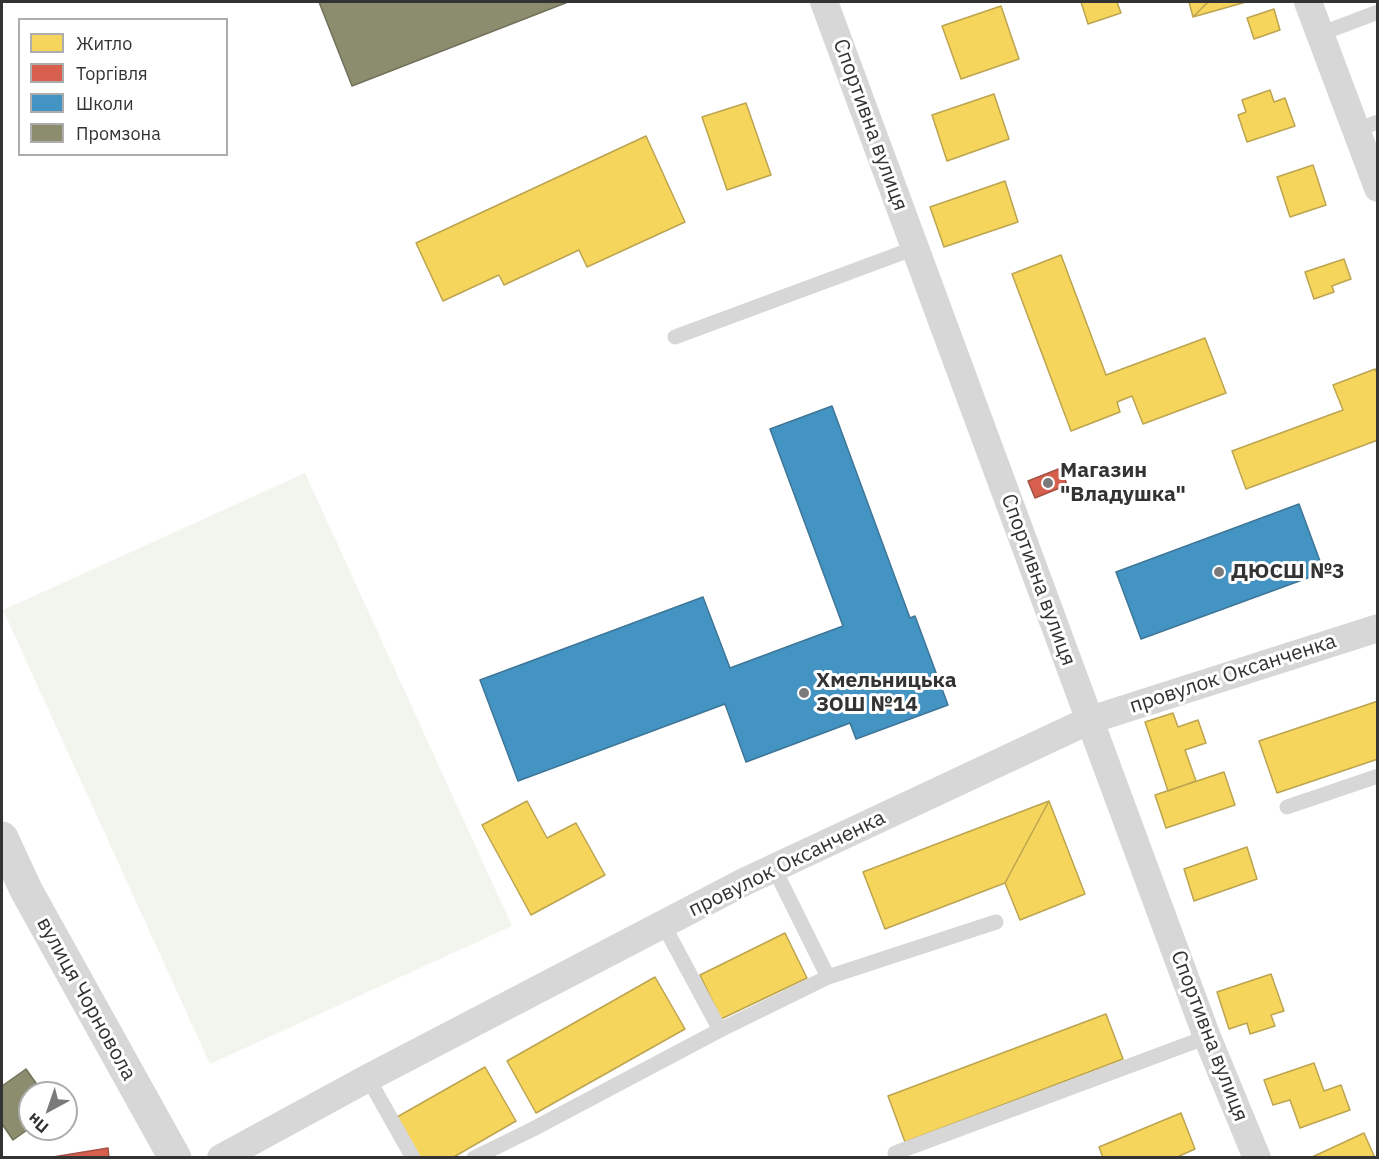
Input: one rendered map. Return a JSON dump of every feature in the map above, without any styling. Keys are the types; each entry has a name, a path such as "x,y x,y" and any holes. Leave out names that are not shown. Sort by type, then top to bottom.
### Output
{"street":[{"name":"Спортивна вулиця","path":"824,2 1207,1037 1257,1158"},
{"path":"1308,2 1320,34 1367,126 1377,188"},
{"name":"провулок Оксанченка","path":"221,1158 368,1078 744,882 1090,720 1377,628"},
{"name":"вулиця Чорновола","path":"2,838 26,890 175,1158"}],"lane":[{"path":"1320,34 1377,12"},
{"path":"675,337 915,248"},
{"path":"1287,807 1377,776"},
{"path":"774,868 828,977"},
{"path":"474,1158 720,1030 828,977 996,922"},
{"path":"663,924 720,1030"},
{"path":"895,1153 1207,1037"},
{"path":"368,1078 413,1158"}],"shaded area":[{"path":"305,473 512,926 210,1064 3,610"}],"building: Житло":[{"path":"1081,2 1117,2 1121,13 1088,24"},
{"path":"1189,2 1208,2 1193,17"},
{"path":"1208,2 1246,2 1193,17"},
{"path":"1001,6 1019,59 961,79 942,26"},
{"path":"1274,9 1280,30 1254,39 1247,18"},
{"path":"1270,90 1274,102 1285,98 1295,126 1247,142 1238,115 1246,112 1242,100"},
{"path":"994,94 1009,139 947,161 932,115"},
{"path":"746,103 771,175 727,190 702,117"},
{"path":"646,136 685,222 587,267 579,250 504,285 499,275 443,301 416,243"},
{"path":"1313,165 1326,205 1290,217 1277,177"},
{"path":"1005,181 1018,222 944,247 930,207"},
{"path":"1061,255 1106,375 1205,338 1226,393 1143,424 1132,396 1117,402 1120,412 1071,431 1012,274"},
{"path":"1344,259 1351,279 1332,286 1334,292 1314,299 1305,272"},
{"path":"1375,369 1378,374 1378,440 1246,489 1232,451 1343,410 1333,385"},
{"path":"1378,701 1378,759 1277,793 1259,741"},
{"path":"1173,713 1178,727 1198,720 1206,743 1185,750 1196,781 1168,791 1145,722"},
{"path":"1224,772 1235,805 1166,828 1155,795"},
{"path":"527,801 547,838 576,823 605,875 531,915 482,825"},
{"path":"1049,801 1085,894 1020,920 1005,883"},
{"path":"1049,801 1005,883 885,929 863,872"},
{"path":"1247,847 1257,879 1194,901 1184,869"},
{"path":"785,933 807,978 721,1019 700,975"},
{"path":"1271,974 1284,1011 1271,1015 1275,1026 1250,1034 1247,1023 1229,1029 1217,992"},
{"path":"655,977 685,1029 536,1113 507,1061"},
{"path":"1106,1014 1123,1059 905,1142 888,1096"},
{"path":"1314,1063 1324,1091 1341,1085 1350,1110 1300,1128 1290,1100 1273,1105 1264,1080"},
{"path":"485,1067 516,1121 452,1158 419,1158 397,1117"},
{"path":"1181,1113 1195,1149 1175,1158 1103,1158 1099,1147"},
{"path":"1364,1133 1375,1158 1310,1158"}],"building: Торгівля":[{"name":"Магазин \"Владушка\"","path":"1061,468 1067,485 1035,498 1028,481"},
{"path":"108,1148 109,1158 47,1158"}],"building: Школи":[{"path":"832,406 910,618 915,616 948,705 856,739 850,723 746,762 725,704 518,781 480,680 703,597 730,668 843,626 770,429"},
{"path":"1299,504 1324,572 1141,639 1116,572"}],"building: Промзона":[{"path":"319,2 568,2 352,86"},
{"path":"26,1069 34,1081 18,1081 18,1136 13,1140 2,1124 2,1086"}],"place":[{"name":"Магазин \"Владушка\"","path":"1048,483"},
{"name":"ДЮСШ №3","path":"1219,572"},
{"name":"Хмельницька ЗОШ №14","path":"804,693"}]}
